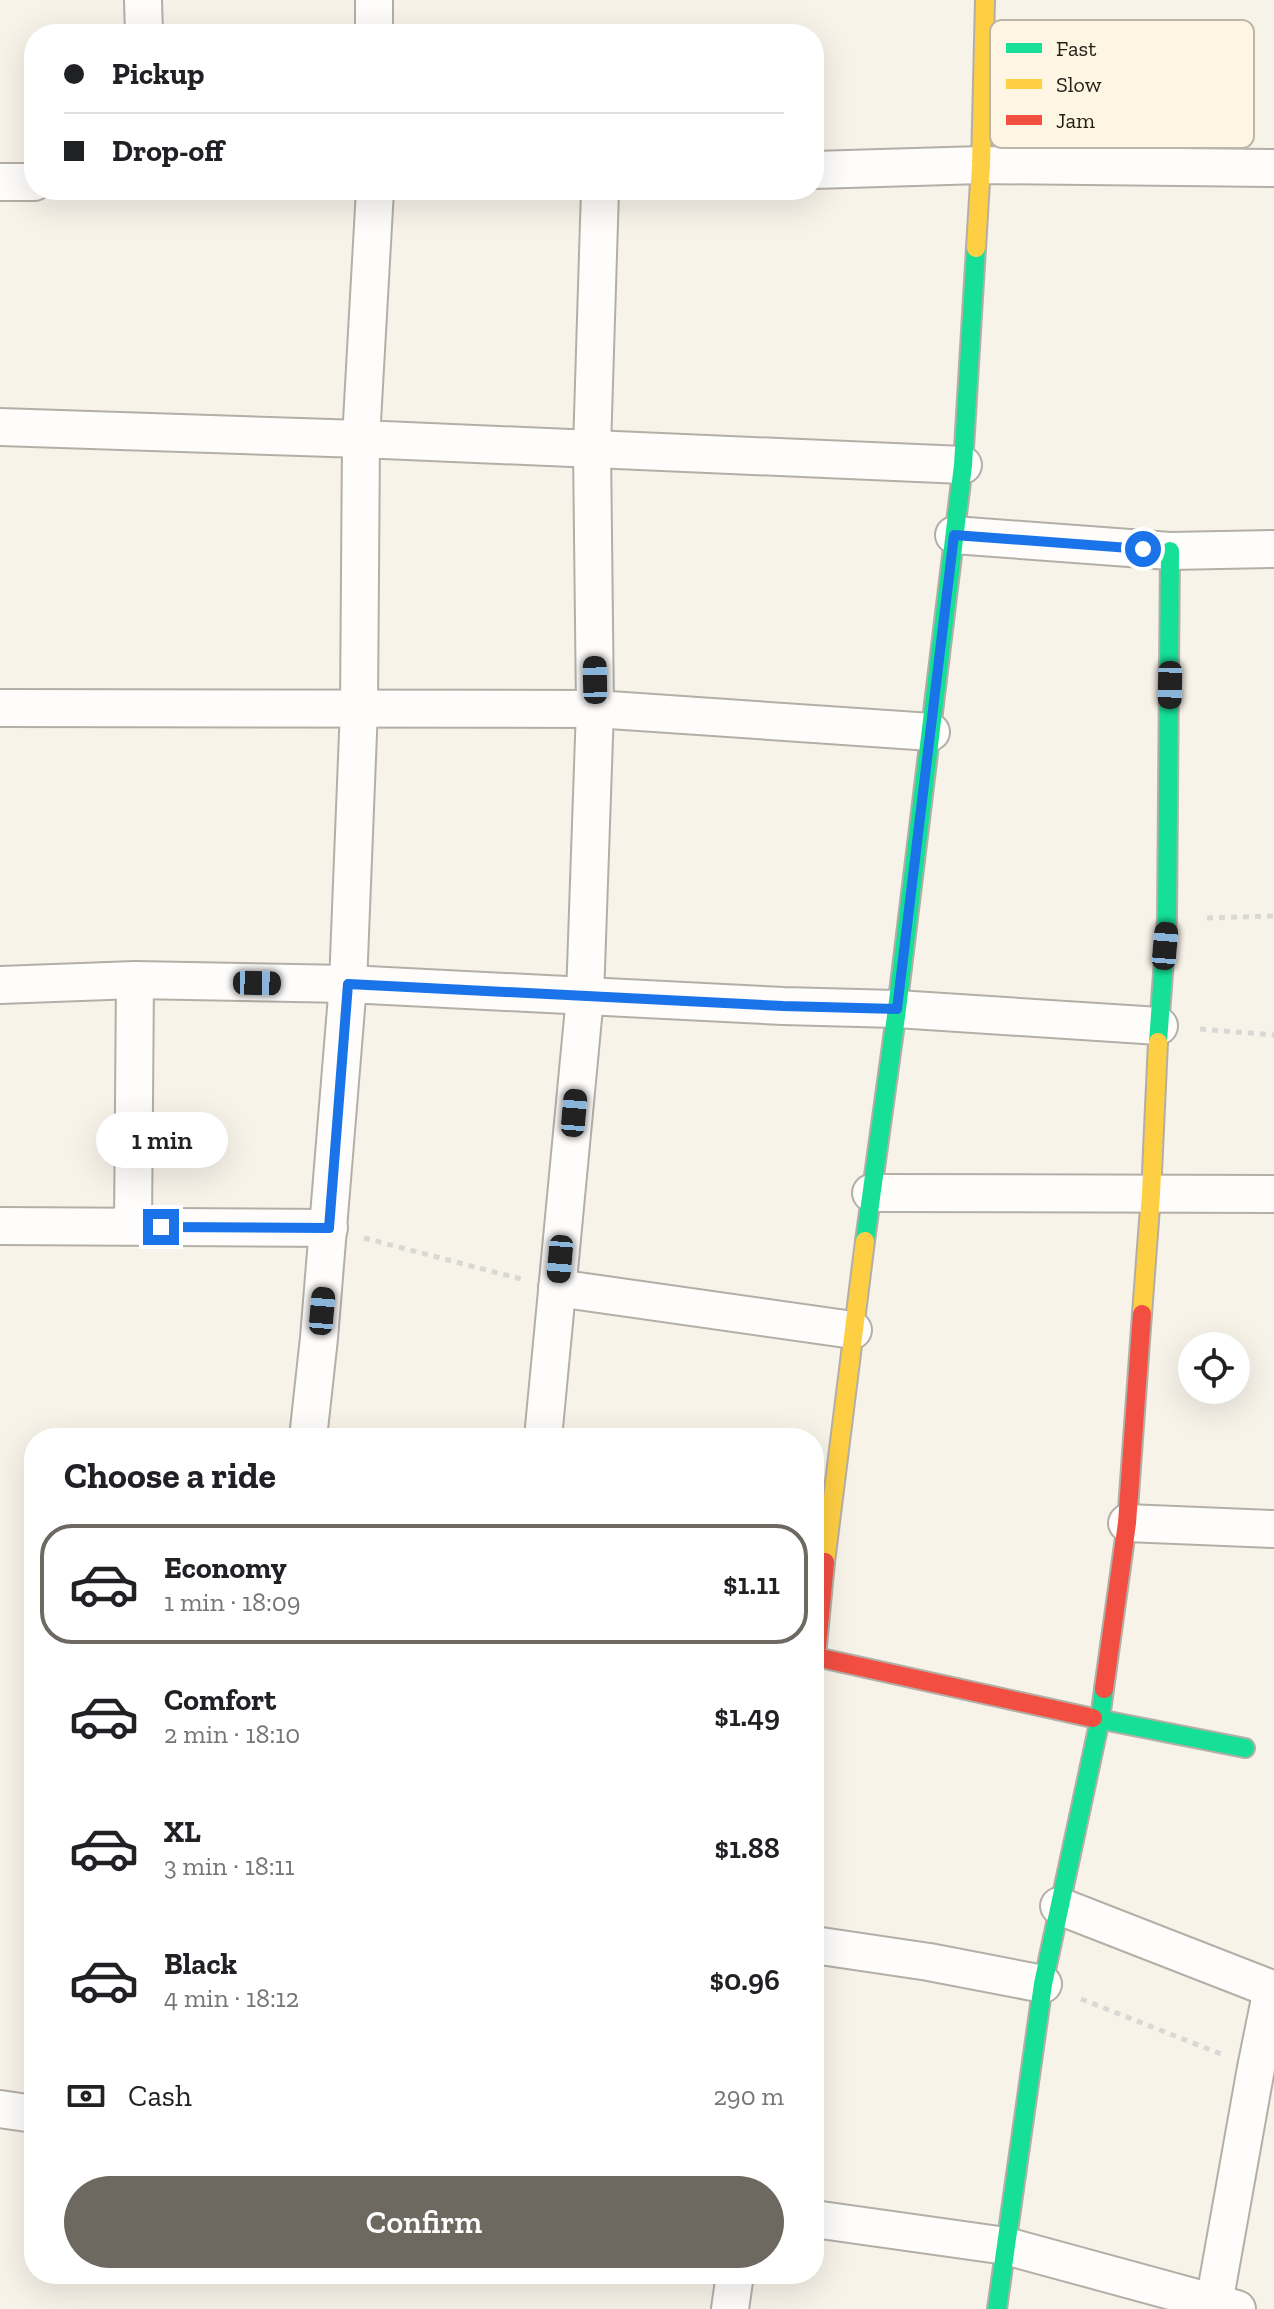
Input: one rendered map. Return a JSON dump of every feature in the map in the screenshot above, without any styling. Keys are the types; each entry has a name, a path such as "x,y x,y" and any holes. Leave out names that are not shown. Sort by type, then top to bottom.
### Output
{"street":[{"path":"143,0 144,24"},
{"path":"374,0 374,24"},
{"path":"824,1570 897,1009 963,465 981,165 985,0"},
{"path":"824,170 981,165 1274,168"},
{"path":"0,182 24,182"},
{"path":"309,1428 348,984 359,708 361,439 374,200"},
{"path":"544,1428 585,997 595,709 592,448 600,200"},
{"path":"0,427 963,465"},
{"path":"954,535 1170,551 1274,549"},
{"path":"997,2309 1043,1984 1100,1719 1127,1523 1167,919 1170,551"},
{"path":"0,708 595,709 931,732"},
{"path":"0,985 135,980 348,984 897,1009 1159,1026"},
{"path":"133,1226 135,980"},
{"path":"871,1193 1274,1194"},
{"path":"0,1226 329,1228"},
{"path":"557,1288 853,1330"},
{"path":"1127,1523 1274,1529"},
{"path":"824,1665 1245,1748"},
{"path":"824,2220 1006,2246 1222,2307 1256,2068 1273,1989 1059,1906"},
{"path":"824,1946 929,1962 1043,1984"},
{"path":"0,2109 24,2113"},
{"path":"730,2309 734,2284"}],"path":[{"path":"1167,919 1274,916"},
{"path":"1159,1026 1274,1035"},
{"path":"329,1228 557,1288"},
{"path":"1043,1984 1256,2068"}],"traffic: fast":[{"path":"865,1241 897,1009 963,465 976,248"},
{"path":"1158,1042 1167,919 1170,551"},
{"path":"997,2309 1043,1984 1104,1689"},
{"path":"1093,1718 1245,1748"}],"traffic: slow":[{"path":"976,248 985,0"},
{"path":"1142,1314 1158,1042"},
{"path":"825,1562 865,1241"}],"traffic: jam":[{"path":"1104,1689 1127,1523 1142,1314"},
{"path":"824,1573 825,1562"},
{"path":"824,1659 1093,1718"}],"route":[{"path":"161,1227 329,1228 348,984 897,1009 954,535 1143,549"}]}
